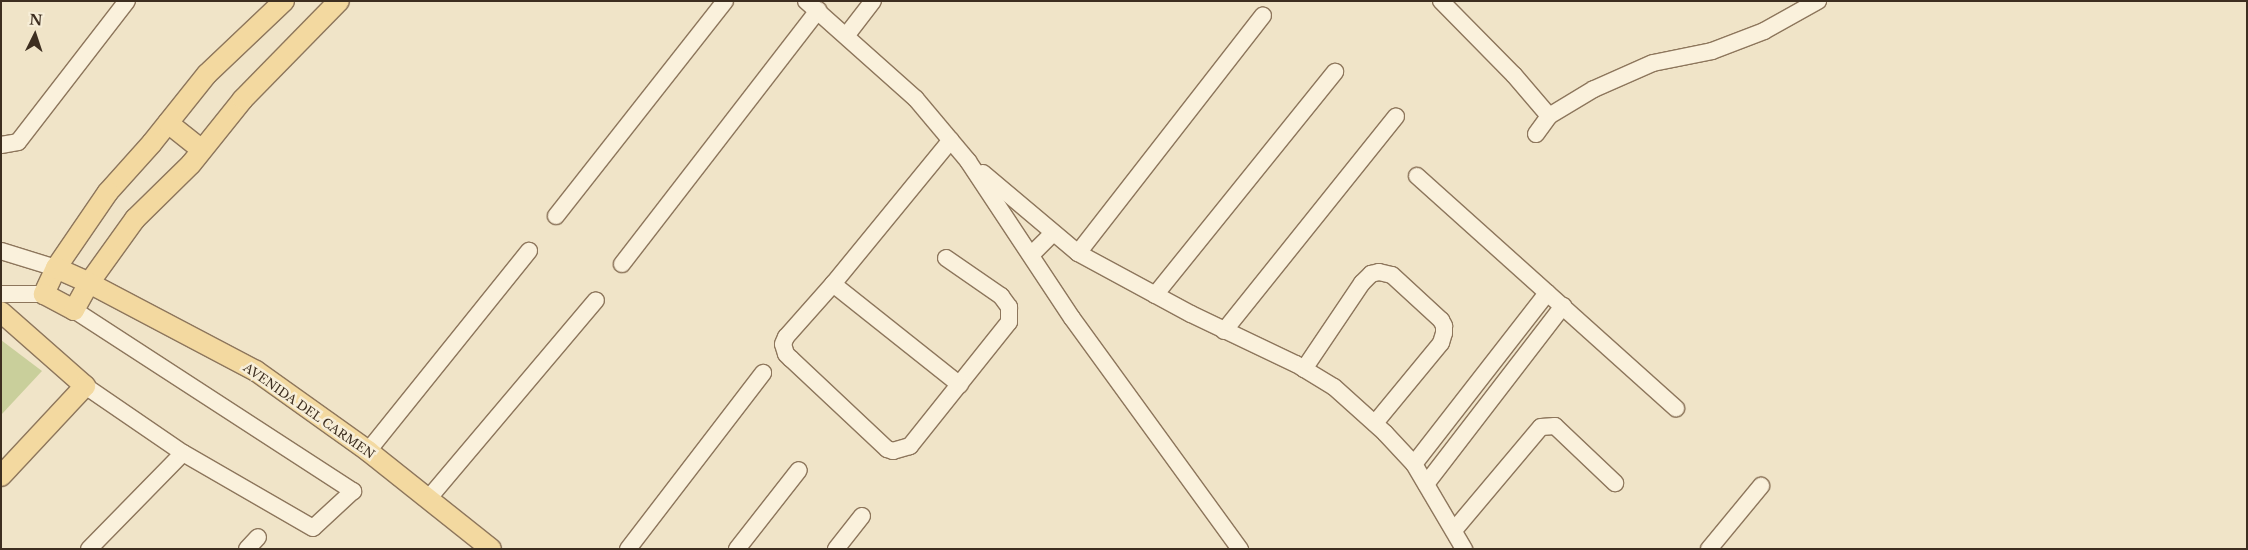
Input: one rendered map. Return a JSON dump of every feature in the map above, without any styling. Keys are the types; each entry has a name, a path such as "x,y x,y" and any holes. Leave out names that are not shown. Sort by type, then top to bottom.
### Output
{"main road":[{"path":"284,1 208,74 108,192 56,268 44,294 74,310 89,283 135,219 202,150 243,99 339,1"},
{"path":"168,123 202,150"},
{"name":"AVENIDA DEL CARMEN","path":"56,268 89,283 256,371 368,451 491,549"},
{"path":"1,312 86,386 1,476"}],"street":[{"path":"1,145 18,142 127,1"},
{"path":"556,216 725,1"},
{"path":"846,36 873,1"},
{"path":"1536,134 1548,116 1594,89 1653,63 1712,52 1764,31 1796,6 1818,1"},
{"path":"1448,2 1548,116"},
{"path":"622,264 812,6 916,99 968,161 1072,318 1235,547"},
{"path":"1078,253 1263,15"},
{"path":"1155,295 1335,72"},
{"path":"1224,330 1396,116"},
{"path":"946,258 1001,296 1010,307 1009,322 910,446 898,452 887,449 791,359 784,348 786,337 951,140"},
{"path":"968,161 1078,253 1155,295 1304,369 1334,386 1375,423 1414,464 1455,529 1464,549"},
{"path":"1417,176 1676,408"},
{"path":"1031,255 1053,233"},
{"name":"AVENIDA DEL CARMEN","path":"1,251 56,268"},
{"path":"368,451 529,252"},
{"path":"1304,369 1370,274 1379,272 1392,275 1441,320 1444,326 1444,334 1441,343 1375,423"},
{"path":"832,284 960,385"},
{"path":"1414,464 1547,293"},
{"path":"1,294 44,294"},
{"path":"428,499 596,300"},
{"path":"1426,484 1562,306"},
{"path":"74,310 353,491 313,528 183,453 86,386"},
{"path":"628,549 762,373"},
{"path":"1455,529 1542,427 1555,426 1615,483"},
{"path":"89,549 183,453"},
{"path":"737,549 799,470"},
{"path":"1709,549 1761,486"},
{"path":"836,549 862,516"}],"green space":[{"path":"1,340 42,371 1,415"}]}
